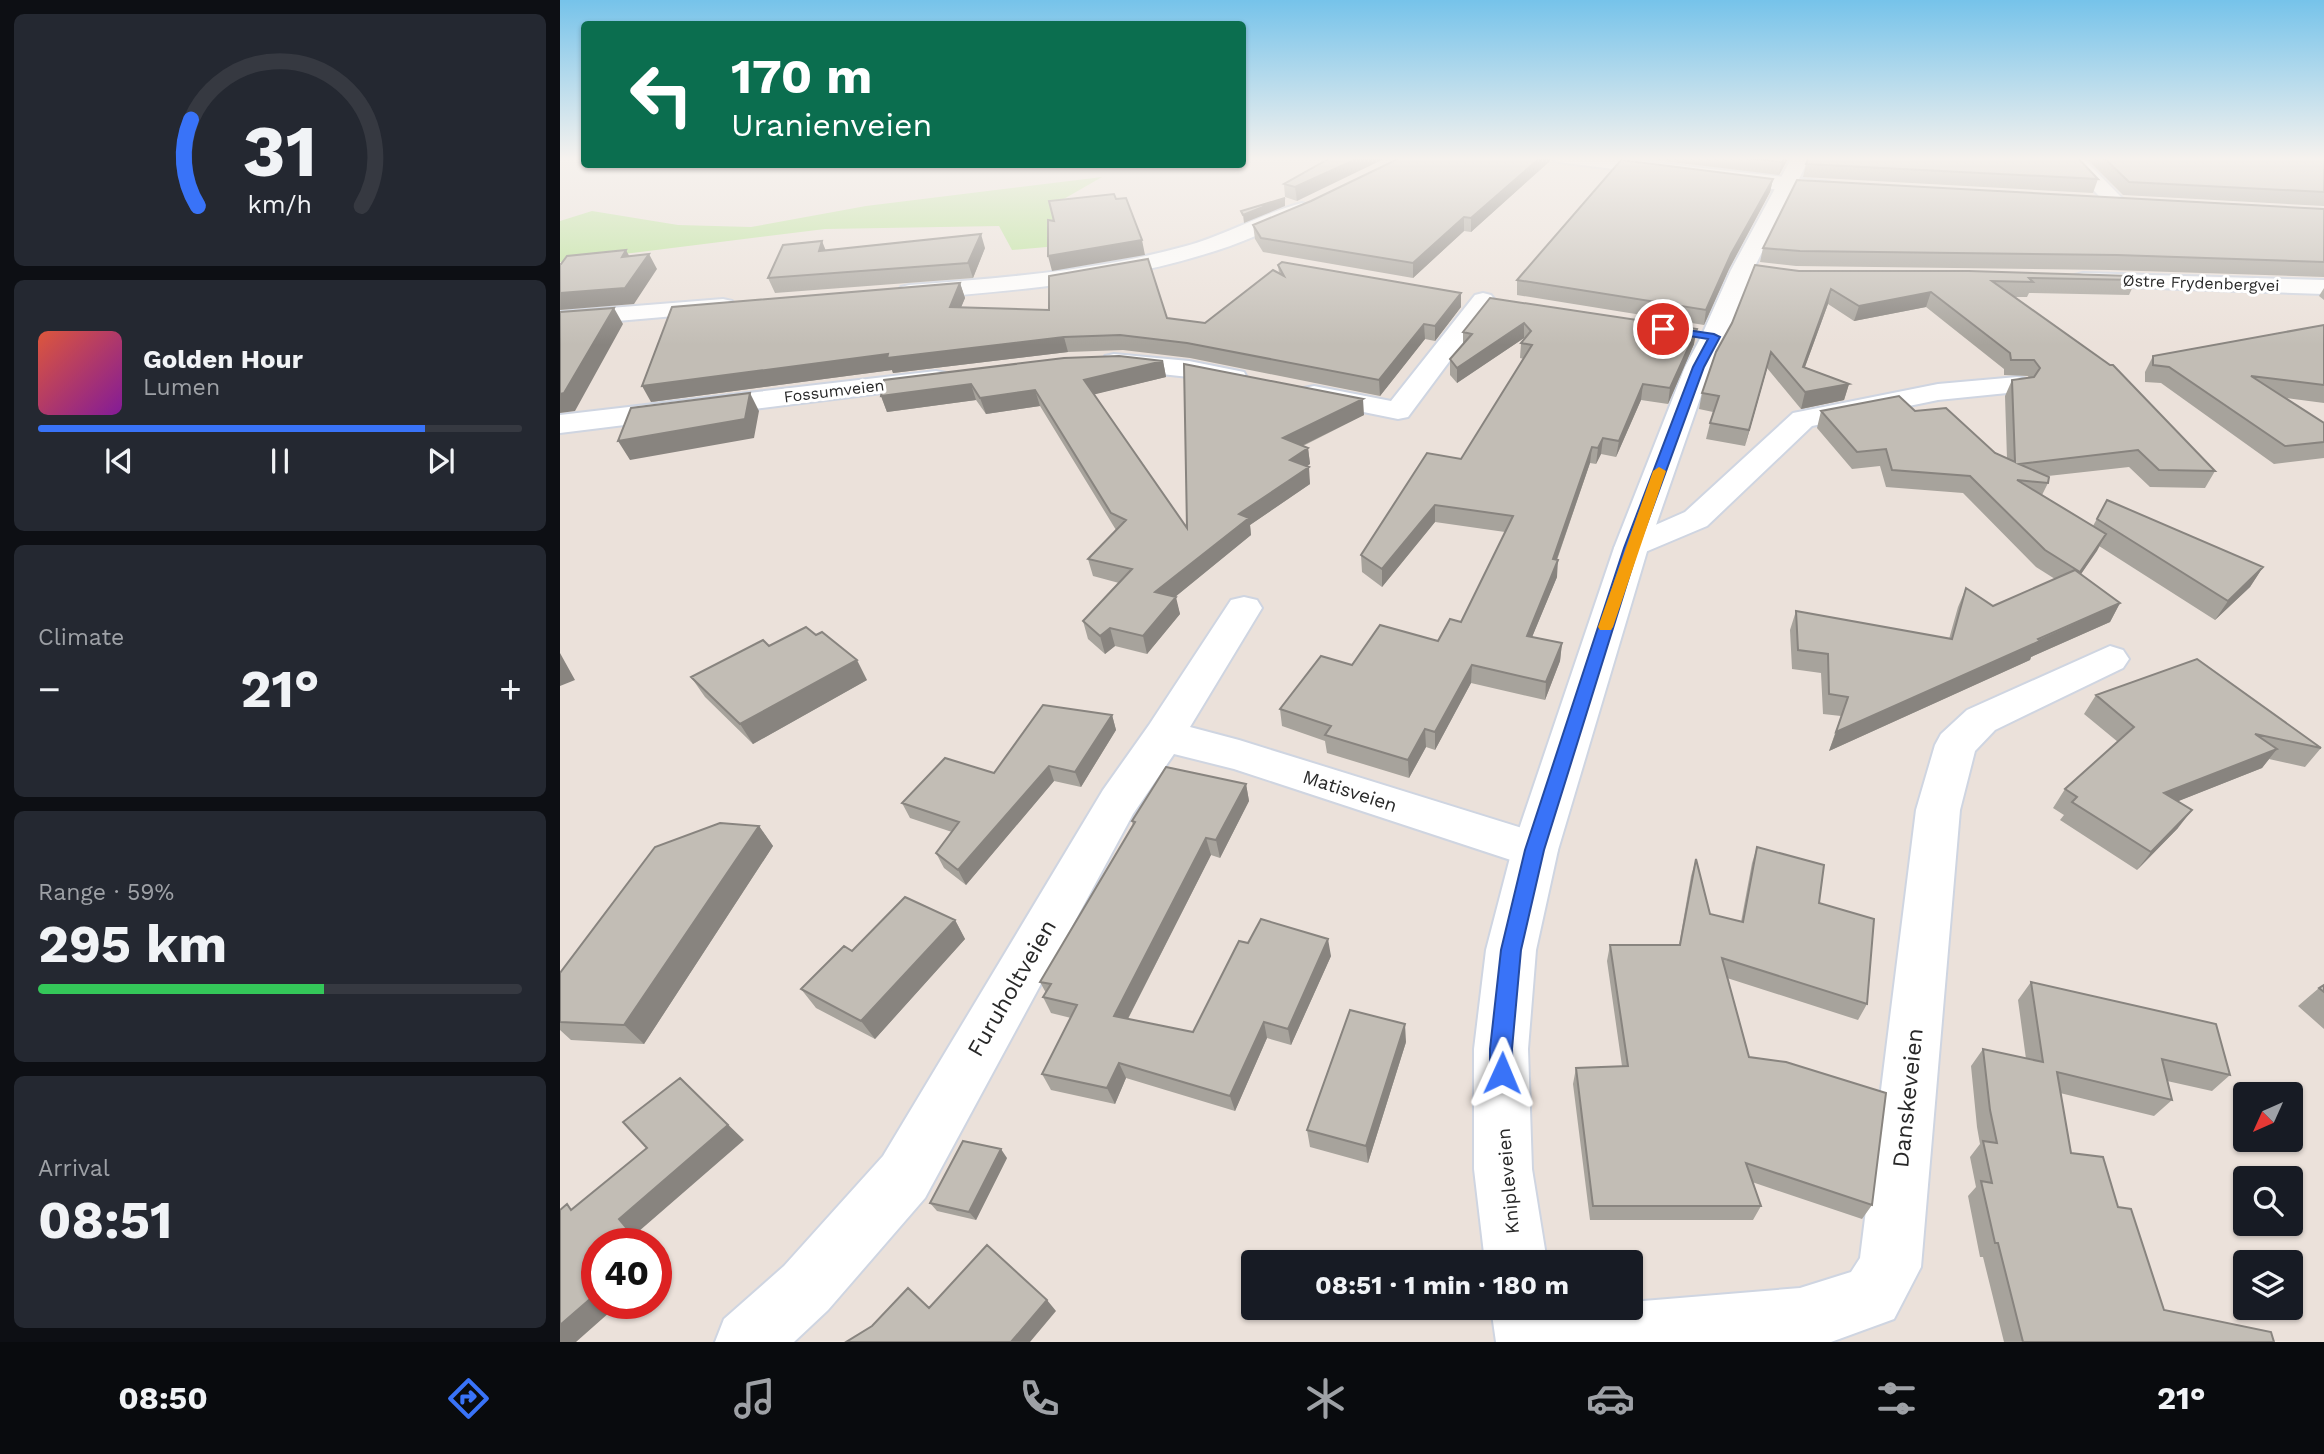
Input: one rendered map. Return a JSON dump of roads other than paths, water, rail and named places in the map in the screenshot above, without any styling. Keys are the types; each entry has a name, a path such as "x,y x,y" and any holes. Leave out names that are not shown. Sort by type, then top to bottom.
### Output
{"street":[{"path":"890,294 1042,282 1114,271 1196,251 1273,220"},
{"name":"Knipleveien","path":"1514,1250 1503,1169 1501,1049 1511,950 1535,850 1631,548 1699,367 1701,335 1742,270 1769,220"},
{"path":"1742,270 1769,273"},
{"name":"Østre Frydenbergvei","path":"2061,279 2324,287"},
{"path":"1456,295 1510,304"},
{"path":"1294,390 1398,411 1483,300"},
{"path":"560,319 739,305"},
{"path":"1082,363 1123,361 1189,369 1255,382"},
{"name":"Fossumveien","path":"560,424 958,376"},
{"path":"1631,548 1696,519 1803,419 1938,392 2017,385"},
{"name":"Furuholtveien","path":"747,1342 806,1288 904,1177 1118,802 1164,736 1244,608"},
{"name":"Danskeveien","path":"1548,1342 1800,1320 1872,1297 1890,1267 1938,810 1956,745 1981,720 2109,659"},
{"name":"Matisveien","path":"1164,736 1239,755 1535,850"},
{"path":"1525,1320 1528,1342"}]}
